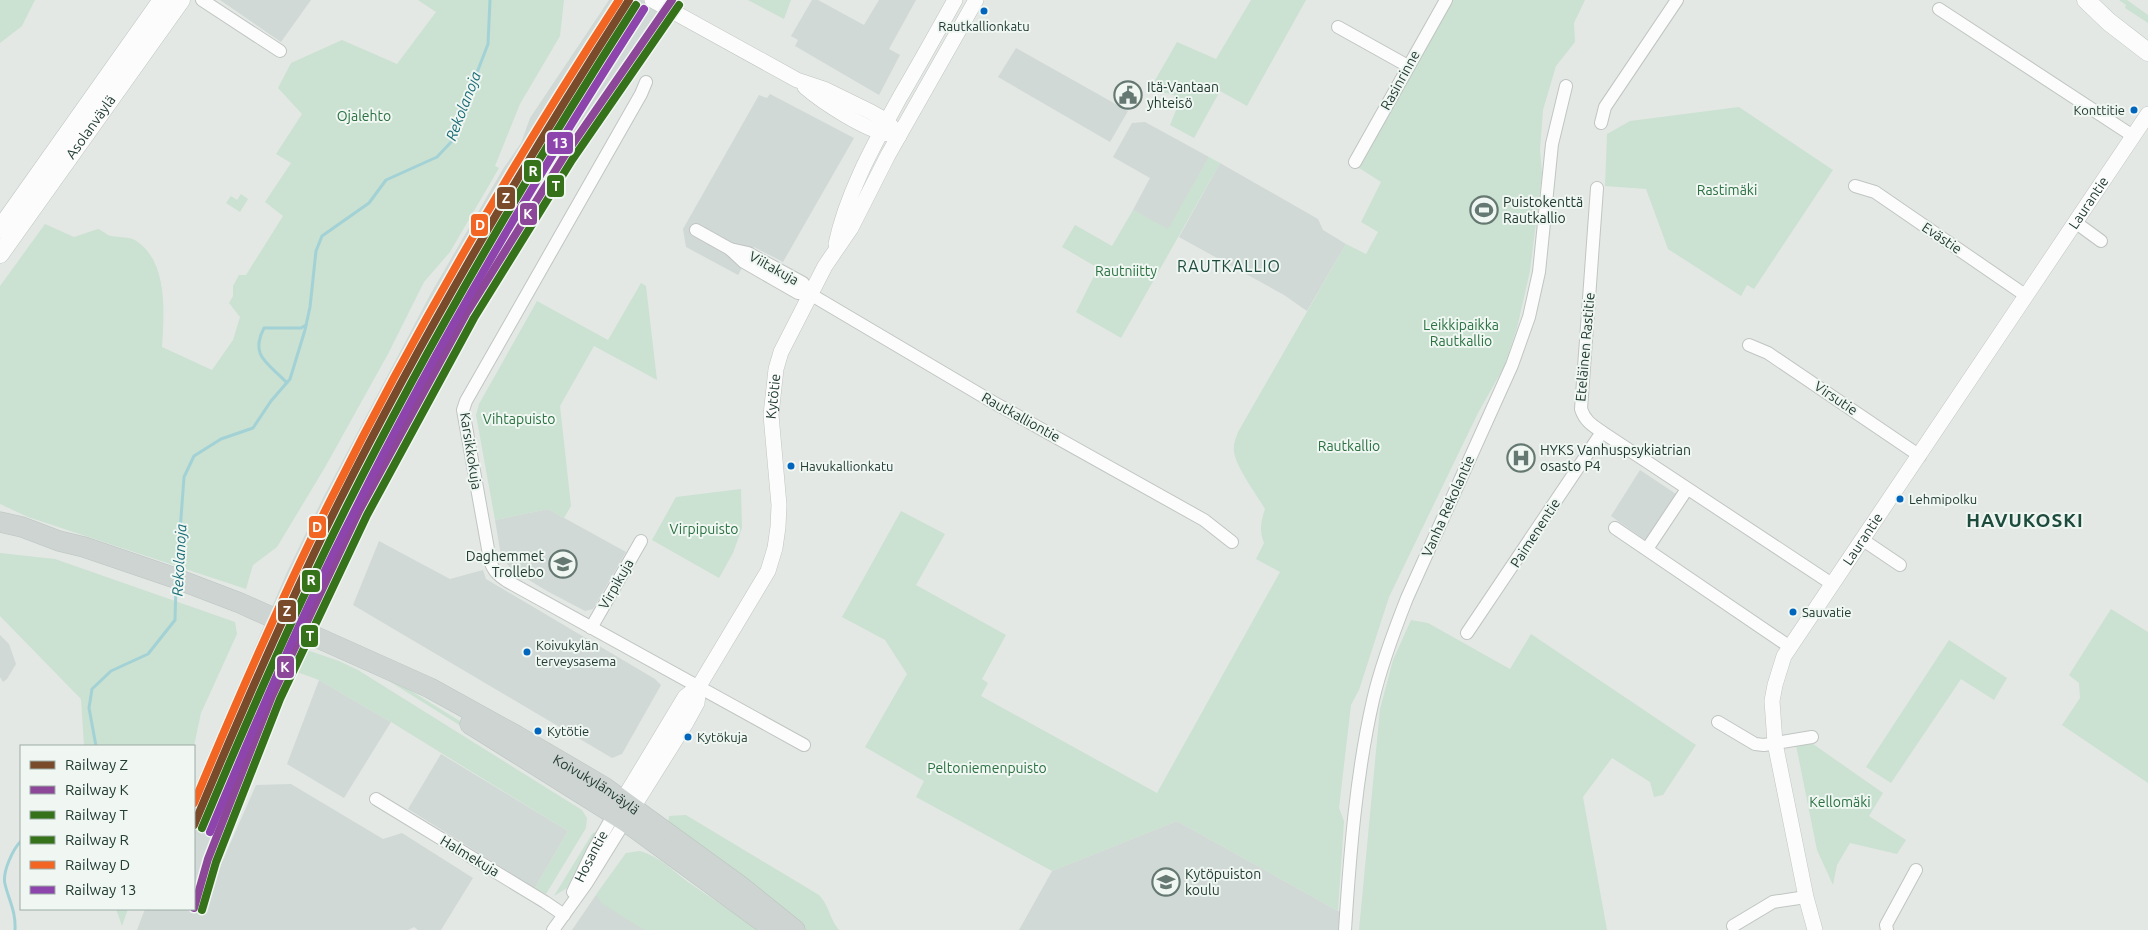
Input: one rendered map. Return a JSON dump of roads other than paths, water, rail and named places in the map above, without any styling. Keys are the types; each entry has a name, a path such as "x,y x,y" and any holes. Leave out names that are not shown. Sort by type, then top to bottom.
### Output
{"main road":[{"name":"Asolanväylä","path":"0,229 162,0"},
{"name":"Asolanväylä","path":"0,254 181,0"},
{"path":"2088,2 2114,15 2148,39"},
{"path":"2088,2 2109,22 2148,52"},
{"name":"Koivukylänväylä","path":"0,522 22,527 59,541 84,547 172,577 240,603 347,649 380,666 424,697 624,810 739,885 795,930"},
{"name":"Koivukylänväylä","path":"0,535 21,539 59,541"},
{"name":"Koivukylänväylä","path":"624,810 774,930"}],"street":[{"path":"202,0 280,51"},
{"path":"652,0 796,80 824,90 899,136"},
{"name":"Kytötie","path":"834,250 838,230 857,180 884,127 955,0"},
{"name":"Kytötie","path":"624,810 685,697 699,686 768,571 775,548 779,505 771,414 776,369 789,333 834,250 851,228 899,136 976,0"},
{"name":"Rasinrinne","path":"1355,162 1446,0"},
{"path":"1601,123 1605,107 1676,0"},
{"path":"1940,9 2133,136"},
{"path":"1338,27 1408,66"},
{"name":"Karsikkokuja","path":"646,82 641,94 466,401 463,410 492,568 507,580 591,628 699,686"},
{"name":"Vanha Rekolantie","path":"1345,930 1354,812 1374,699 1392,636 1407,598 1512,365 1529,317 1539,272 1552,144 1566,86"},
{"name":"Laurantie","path":"1815,930 1806,897 1775,743 1772,701 1774,685 1790,647 2148,114"},
{"name":"Evästie","path":"1855,186 1875,192 2025,295"},
{"name":"Eteläinen Rastitie","path":"1597,188 1581,409 1587,421 1832,584"},
{"path":"2075,222 2101,241"},
{"name":"Viitakuja","path":"696,230 730,248 748,253 803,284 810,294"},
{"name":"Rautkalliontie","path":"810,294 991,401 1204,520 1232,542"},
{"name":"Virsutie","path":"1749,345 1768,353 1920,456"},
{"name":"Paimenentie","path":"1467,633 1602,432"},
{"path":"1647,549 1687,489"},
{"path":"1615,528 1790,647"},
{"path":"1863,540 1900,565"},
{"name":"Virpikuja","path":"591,628 641,541"},
{"path":"699,686 804,745"},
{"path":"1718,722 1755,744 1764,745 1812,737"},
{"name":"Halmekuja","path":"376,799 564,915"},
{"name":"Hosantie","path":"553,930 564,915 593,851 624,810"},
{"path":"1887,930 1886,925 1916,870"},
{"path":"1733,926 1773,902 1806,897"}],"waterway":[{"name":"Rekolanoja","path":"177,572 184,477 194,456 221,439 253,428 271,401 290,379 305,330 310,307 316,251 322,236 369,203 386,180 437,157 453,140 463,100 488,44 490,0"},
{"name":"Rekolanoja","path":"287,383 263,359 260,353 260,338 264,328 301,328 306,325"},
{"name":"Rekolanoja","path":"96,745 89,708 92,689 111,671 148,654 175,620 176,585"},
{"name":"Rekolanoja","path":"15,930 13,912 4,879 9,861 20,842"}],"rail line":[{"name":"D","path":"195,801 277,612 364,435 432,308 504,183 619,0"},
{"name":"Z","path":"195,823 281,623 371,439 441,311 514,185 629,0"},
{"name":"K","path":"195,904 208,859 272,696 359,511 466,314 565,155 672,0"},
{"name":"R","path":"202,828 289,627 379,443 484,252 636,5"},
{"name":"T","path":"202,910 216,862 280,699 367,515 474,318 572,160 679,5"},
{"name":"13","path":"210,832 297,630 334,551 387,447 492,256 566,132 644,9"}],"place":[{"name":"Rautkallionkatu","path":"984,11"},
{"name":"Itä-Vantaan yhteisö","path":"1128,95"},
{"name":"Konttitie","path":"2134,110"},
{"name":"Puistokenttä Rautkallio","path":"1484,210"},
{"name":"HYKS Vanhuspsykiatrian osasto P4","path":"1521,458"},
{"name":"Havukallionkatu","path":"791,466"},
{"name":"Lehmipolku","path":"1900,499"},
{"name":"Daghemmet Trollebo","path":"563,564"},
{"name":"Sauvatie","path":"1793,612"},
{"name":"Koivukylän terveysasema","path":"527,652"},
{"name":"Kytötie","path":"538,731"},
{"name":"Kytökuja","path":"688,737"},
{"name":"Kytöpuiston koulu","path":"1166,882"}],"district":[{"name":"RAUTKALLIO","path":"1229,266"},
{"name":"HAVUKOSKI","path":"2025,520"}],"park label":[{"name":"Ojalehto","path":"364,116"},
{"name":"Rastimäki","path":"1727,190"},
{"name":"Rautniitty","path":"1126,271"},
{"name":"Leikkipaikka Rautkallio","path":"1461,334"},
{"name":"Vihtapuisto","path":"519,419"},
{"name":"Rautkallio","path":"1349,446"},
{"name":"Virpipuisto","path":"704,529"},
{"name":"Peltoniemenpuisto","path":"987,768"},
{"name":"Kellomäki","path":"1840,802"}]}
